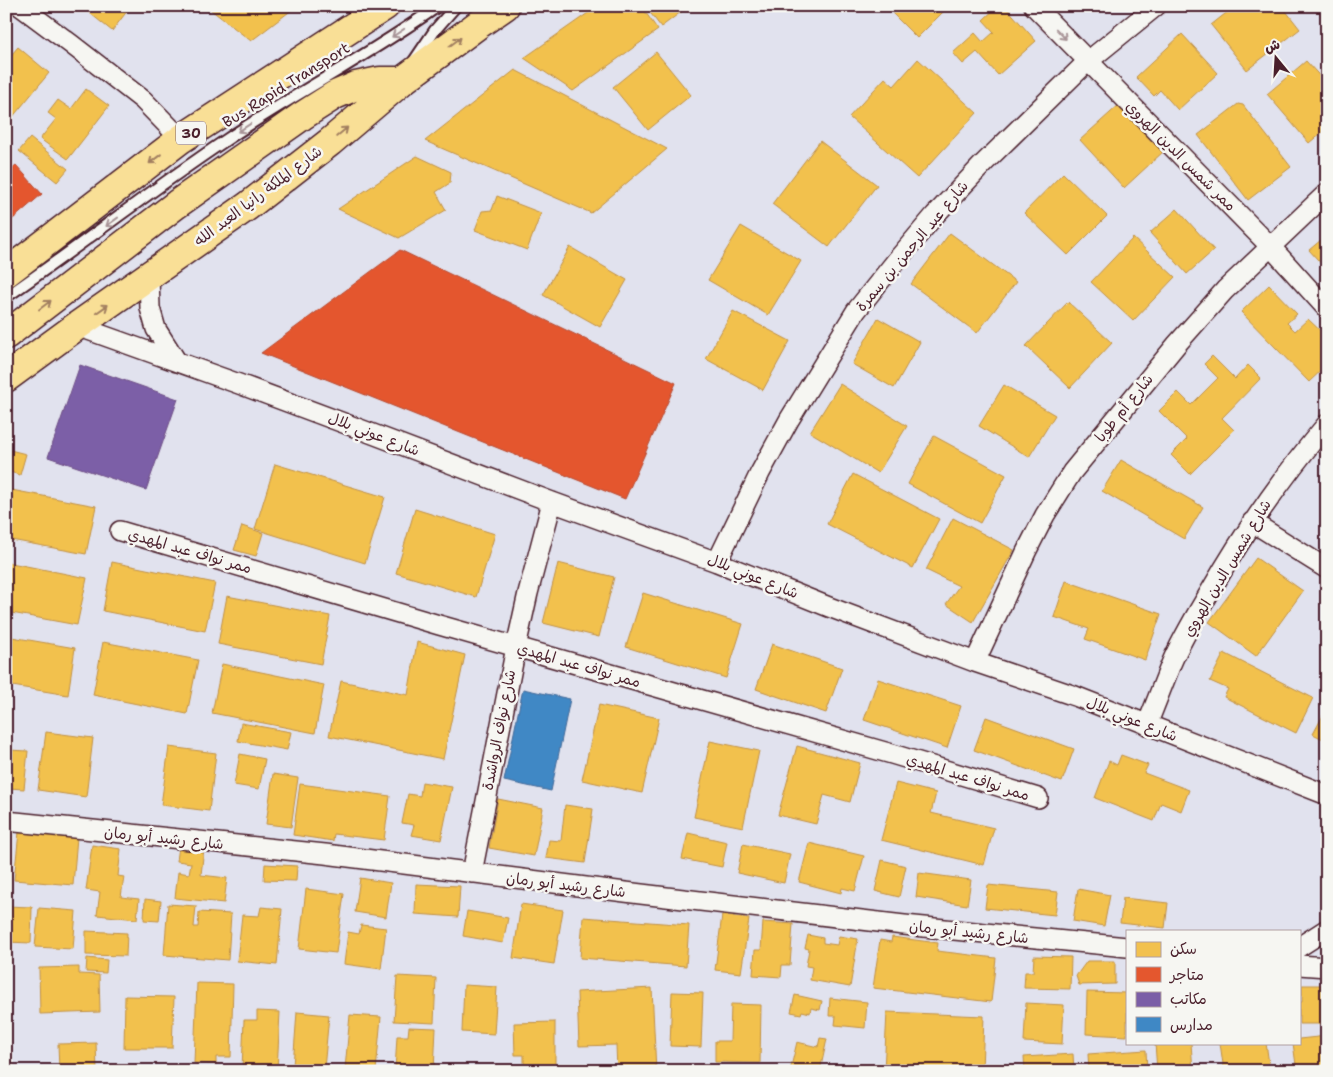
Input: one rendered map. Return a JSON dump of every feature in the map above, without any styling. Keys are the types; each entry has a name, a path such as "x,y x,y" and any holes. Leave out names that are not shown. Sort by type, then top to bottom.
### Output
{"main road":[{"name":"30","path":"6,273 181,139 385,6"},
{"name":"شارع الملكة رانيا العبد الله","path":"6,378 248,206 330,142 402,81 505,6"},
{"path":"6,335 177,204 302,116 335,95 356,86 380,81 402,81"}],"street":[{"path":"20,6 143,100 181,139"},
{"name":"ممر شمس الدين الهروي","path":"1034,6 1271,247 1327,309"},
{"name":"شارع عبد الرحمن بن سمرة","path":"717,562 760,473 789,420 856,311 935,215 985,162 1087,62 1156,6"},
{"name":"شارع أم طوبا","path":"976,662 1044,515 1072,472 1177,344 1225,290 1327,193"},
{"path":"148,276 150,308 156,329 177,362"},
{"name":"شارع عوني بلال","path":"77,326 717,562 829,607 976,662 1075,696 1327,795"},
{"name":"شارع شمس الدين الهروي","path":"1147,725 1172,663 1192,621 1252,522 1303,452 1327,424"},
{"name":"شارع نواف الرواشدة","path":"472,872 516,647 552,502"},
{"path":"1252,522 1327,569"},
{"name":"ممر نواف عبد المهدي","path":"120,531 1038,798"},
{"name":"شارع رشيد أبو رمان","path":"6,821 325,854 904,925 1126,947"},
{"path":"1300,946 1327,929"},
{"path":"1300,965 1327,967"}],"lane":[{"name":"Bus Rapid Transport","path":"6,297 225,140 386,41 438,6"},
{"path":"402,81 430,36 456,6"}],"building: سكن":[{"path":"81,6 131,6 112,31"},
{"path":"206,6 297,6 251,41"},
{"path":"598,6 641,6 658,30 573,91 524,58"},
{"path":"645,6 689,6 661,27"},
{"path":"901,6 949,6 917,38 893,14"},
{"path":"998,6 1005,6 1036,41 998,75 977,52 963,64 953,53 975,33 983,42 994,32 983,20"},
{"path":"1235,6 1282,6 1300,29 1247,70 1211,25"},
{"path":"1182,34 1218,73 1178,110 1160,90 1154,96 1136,77"},
{"path":"18,47 49,73 11,119 6,115 6,61"},
{"path":"656,52 691,95 648,130 613,87"},
{"path":"918,59 977,113 917,178 849,117 885,78 894,86"},
{"path":"1306,61 1327,84 1327,128 1309,143 1267,94"},
{"path":"515,70 667,149 591,213 425,141"},
{"path":"86,89 109,106 68,159 40,139 56,119 48,113 58,100 71,109"},
{"path":"1120,104 1164,151 1124,188 1080,140"},
{"path":"1238,104 1243,105 1291,167 1248,200 1198,135"},
{"path":"30,138 68,169 57,182 19,151"},
{"path":"820,141 877,185 829,247 772,204"},
{"path":"417,156 451,172 450,183 436,192 446,210 399,238 338,209"},
{"path":"1063,173 1107,216 1068,255 1024,213"},
{"path":"497,196 541,213 527,250 475,230 482,211 492,210"},
{"path":"1177,209 1214,250 1187,274 1150,233"},
{"path":"741,226 801,261 768,315 708,280"},
{"path":"950,233 1016,282 977,333 911,284"},
{"path":"1327,235 1327,270 1309,250"},
{"path":"1133,238 1175,277 1133,321 1091,282"},
{"path":"570,247 627,280 600,327 543,295"},
{"path":"1269,285 1297,314 1287,323 1295,331 1308,319 1327,337 1327,365 1309,382 1241,312"},
{"path":"1068,302 1112,343 1070,388 1026,346"},
{"path":"733,311 790,341 763,390 706,359"},
{"path":"878,318 920,342 894,388 852,364"},
{"path":"1212,356 1235,379 1248,365 1261,378 1222,418 1234,430 1190,474 1171,455 1187,439 1159,411 1178,392 1191,405 1218,378 1204,364"},
{"path":"840,384 907,426 878,473 810,432"},
{"path":"1004,385 1055,415 1029,457 979,426"},
{"path":"934,436 1006,475 980,523 908,484"},
{"path":"6,449 26,454 20,475 6,471"},
{"path":"1121,460 1203,507 1184,539 1102,491"},
{"path":"275,464 385,497 365,563 255,529"},
{"path":"853,474 939,519 913,568 827,524"},
{"path":"6,489 96,506 86,554 6,539"},
{"path":"415,509 495,534 476,597 396,573"},
{"path":"953,518 1014,550 973,622 946,604 959,586 926,570"},
{"path":"242,526 263,533 256,556 234,550"},
{"path":"1256,558 1303,591 1256,656 1209,622"},
{"path":"6,562 87,578 77,625 6,612"},
{"path":"112,562 215,583 205,631 103,611"},
{"path":"558,563 614,577 599,637 543,623"},
{"path":"1066,581 1161,614 1145,660 1085,639 1089,629 1054,617"},
{"path":"643,593 743,624 726,678 626,647"},
{"path":"227,596 330,616 321,664 218,644"},
{"path":"6,636 75,648 68,695 6,685"},
{"path":"103,642 198,660 187,714 93,695"},
{"path":"417,642 465,655 443,759 329,736 341,681 408,695"},
{"path":"772,644 842,668 826,713 756,689"},
{"path":"1224,653 1313,698 1296,733 1224,697 1228,689 1210,681"},
{"path":"222,664 324,685 315,733 212,713"},
{"path":"878,679 961,706 947,748 864,720"},
{"path":"599,705 659,718 642,793 582,780"},
{"path":"1327,710 1327,741 1313,734"},
{"path":"986,717 1074,749 1062,782 974,750"},
{"path":"241,723 291,732 287,750 238,741"},
{"path":"46,732 93,738 86,797 38,790"},
{"path":"710,741 759,751 743,827 694,817"},
{"path":"797,746 860,763 850,802 824,795 816,824 778,815"},
{"path":"169,747 216,753 209,811 161,805"},
{"path":"8,750 28,751 24,789 8,788 7,797 6,757"},
{"path":"240,754 265,759 259,789 234,785"},
{"path":"1121,755 1148,765 1144,773 1189,790 1181,811 1161,803 1154,821 1095,798 1109,761 1117,765"},
{"path":"273,774 298,778 291,827 266,824"},
{"path":"422,782 452,787 441,840 411,835 414,825 402,823 408,794 420,796"},
{"path":"896,783 936,793 931,813 994,828 984,865 881,840"},
{"path":"300,784 390,796 384,840 334,834 333,841 293,835"},
{"path":"498,799 543,808 534,856 489,848"},
{"path":"565,805 593,809 585,863 546,858 549,840 561,841"},
{"path":"19,832 77,837 73,885 14,880"},
{"path":"688,833 727,842 722,867 682,859"},
{"path":"809,843 864,856 855,891 842,888 841,893 799,882"},
{"path":"743,844 790,854 784,883 737,873"},
{"path":"92,845 121,849 118,876 124,877 121,897 139,899 137,919 97,915 100,892 86,890"},
{"path":"179,846 204,848 201,875 227,878 224,903 175,898 178,872 189,874 191,863 177,861"},
{"path":"882,860 906,866 899,897 875,891"},
{"path":"265,864 297,866 296,881 264,880"},
{"path":"919,873 971,880 967,905 916,897"},
{"path":"360,878 391,883 386,917 355,912"},
{"path":"416,884 460,886 458,917 415,914"},
{"path":"988,885 1058,892 1055,915 985,908"},
{"path":"306,889 344,894 336,953 299,949"},
{"path":"1078,889 1110,895 1104,926 1073,921"},
{"path":"1123,898 1168,903 1165,928 1120,923"},
{"path":"145,899 161,901 159,921 144,920"},
{"path":"168,904 196,906 194,927 198,927 199,912 231,914 228,960 164,955"},
{"path":"521,904 563,910 554,964 513,958"},
{"path":"6,906 32,907 31,943 6,942"},
{"path":"261,907 282,909 277,965 237,961 242,915 259,916"},
{"path":"39,908 76,911 73,949 35,947"},
{"path":"467,911 508,918 503,943 463,936"},
{"path":"722,915 749,919 741,973 715,970"},
{"path":"583,917 689,925 686,966 580,958"},
{"path":"763,922 793,924 790,965 782,965 781,977 753,975 755,950 761,950"},
{"path":"361,925 386,928 381,969 344,964 348,932 359,934"},
{"path":"86,931 127,933 126,956 86,955"},
{"path":"808,935 823,938 823,943 837,945 839,936 858,939 850,987 810,980 812,967 806,966 809,949 805,948"},
{"path":"892,937 938,943 937,951 996,958 991,1002 873,988 880,940 891,942"},
{"path":"1034,956 1071,957 1070,989 1024,988 1025,972 1033,972"},
{"path":"87,958 107,960 106,973 86,972"},
{"path":"1087,961 1115,961 1115,984 1079,985 1076,976"},
{"path":"79,967 79,974 99,975 100,1012 40,1014 39,968"},
{"path":"397,976 436,978 434,1023 394,1021"},
{"path":"7,978 9,1029 6,1029"},
{"path":"197,983 233,984 231,1057 216,1057 216,1064 194,1063"},
{"path":"464,985 497,987 494,1034 462,1032"},
{"path":"1302,985 1327,985 1327,1024 1300,1024 1300,1002 1302,1002"},
{"path":"652,988 656,1071 617,1071 616,1045 579,1046 577,992"},
{"path":"672,992 703,993 701,1047 670,1046"},
{"path":"1087,992 1126,993 1126,1036 1086,1034"},
{"path":"795,995 822,1001 820,1010 811,1008 810,1013 802,1011 801,1014 791,1012"},
{"path":"125,996 174,997 172,1048 124,1048"},
{"path":"830,998 867,1002 865,1028 835,1025 836,1016 829,1016"},
{"path":"1026,1003 1064,1005 1062,1044 1024,1042"},
{"path":"731,1004 761,1005 760,1063 715,1062 715,1041 730,1041"},
{"path":"257,1011 280,1012 277,1071 242,1069 244,1020 257,1020"},
{"path":"297,1012 329,1015 324,1069 293,1066"},
{"path":"887,1012 984,1016 982,1071 884,1071"},
{"path":"350,1015 381,1017 376,1071 345,1069"},
{"path":"555,1022 555,1066 524,1066 524,1055 515,1055 514,1023"},
{"path":"409,1027 436,1028 434,1071 395,1071 397,1036 408,1036"},
{"path":"6,1034 10,1062 6,1063"},
{"path":"1327,1036 1327,1068 1322,1068 1322,1071 1284,1071 1284,1066 1296,1065 1293,1044 1300,1044 1300,1039"},
{"path":"820,1038 827,1039 820,1071 790,1071 797,1042 818,1047"},
{"path":"96,1043 97,1071 59,1071 58,1044"},
{"path":"1155,1044 1191,1044 1193,1071 1157,1071"},
{"path":"1220,1044 1266,1044 1270,1071 1224,1071"},
{"path":"1146,1050 1147,1071 1089,1071 1088,1054"},
{"path":"1073,1054 1074,1071 1025,1071 1024,1057"}],"building: متاجر":[{"path":"16,165 42,194 6,225 6,173"},
{"path":"400,250 676,383 625,499 261,353"}],"building: مكاتب":[{"path":"80,365 178,399 146,490 48,457"}],"building: مدارس":[{"path":"523,689 570,699 551,791 504,781"}]}
